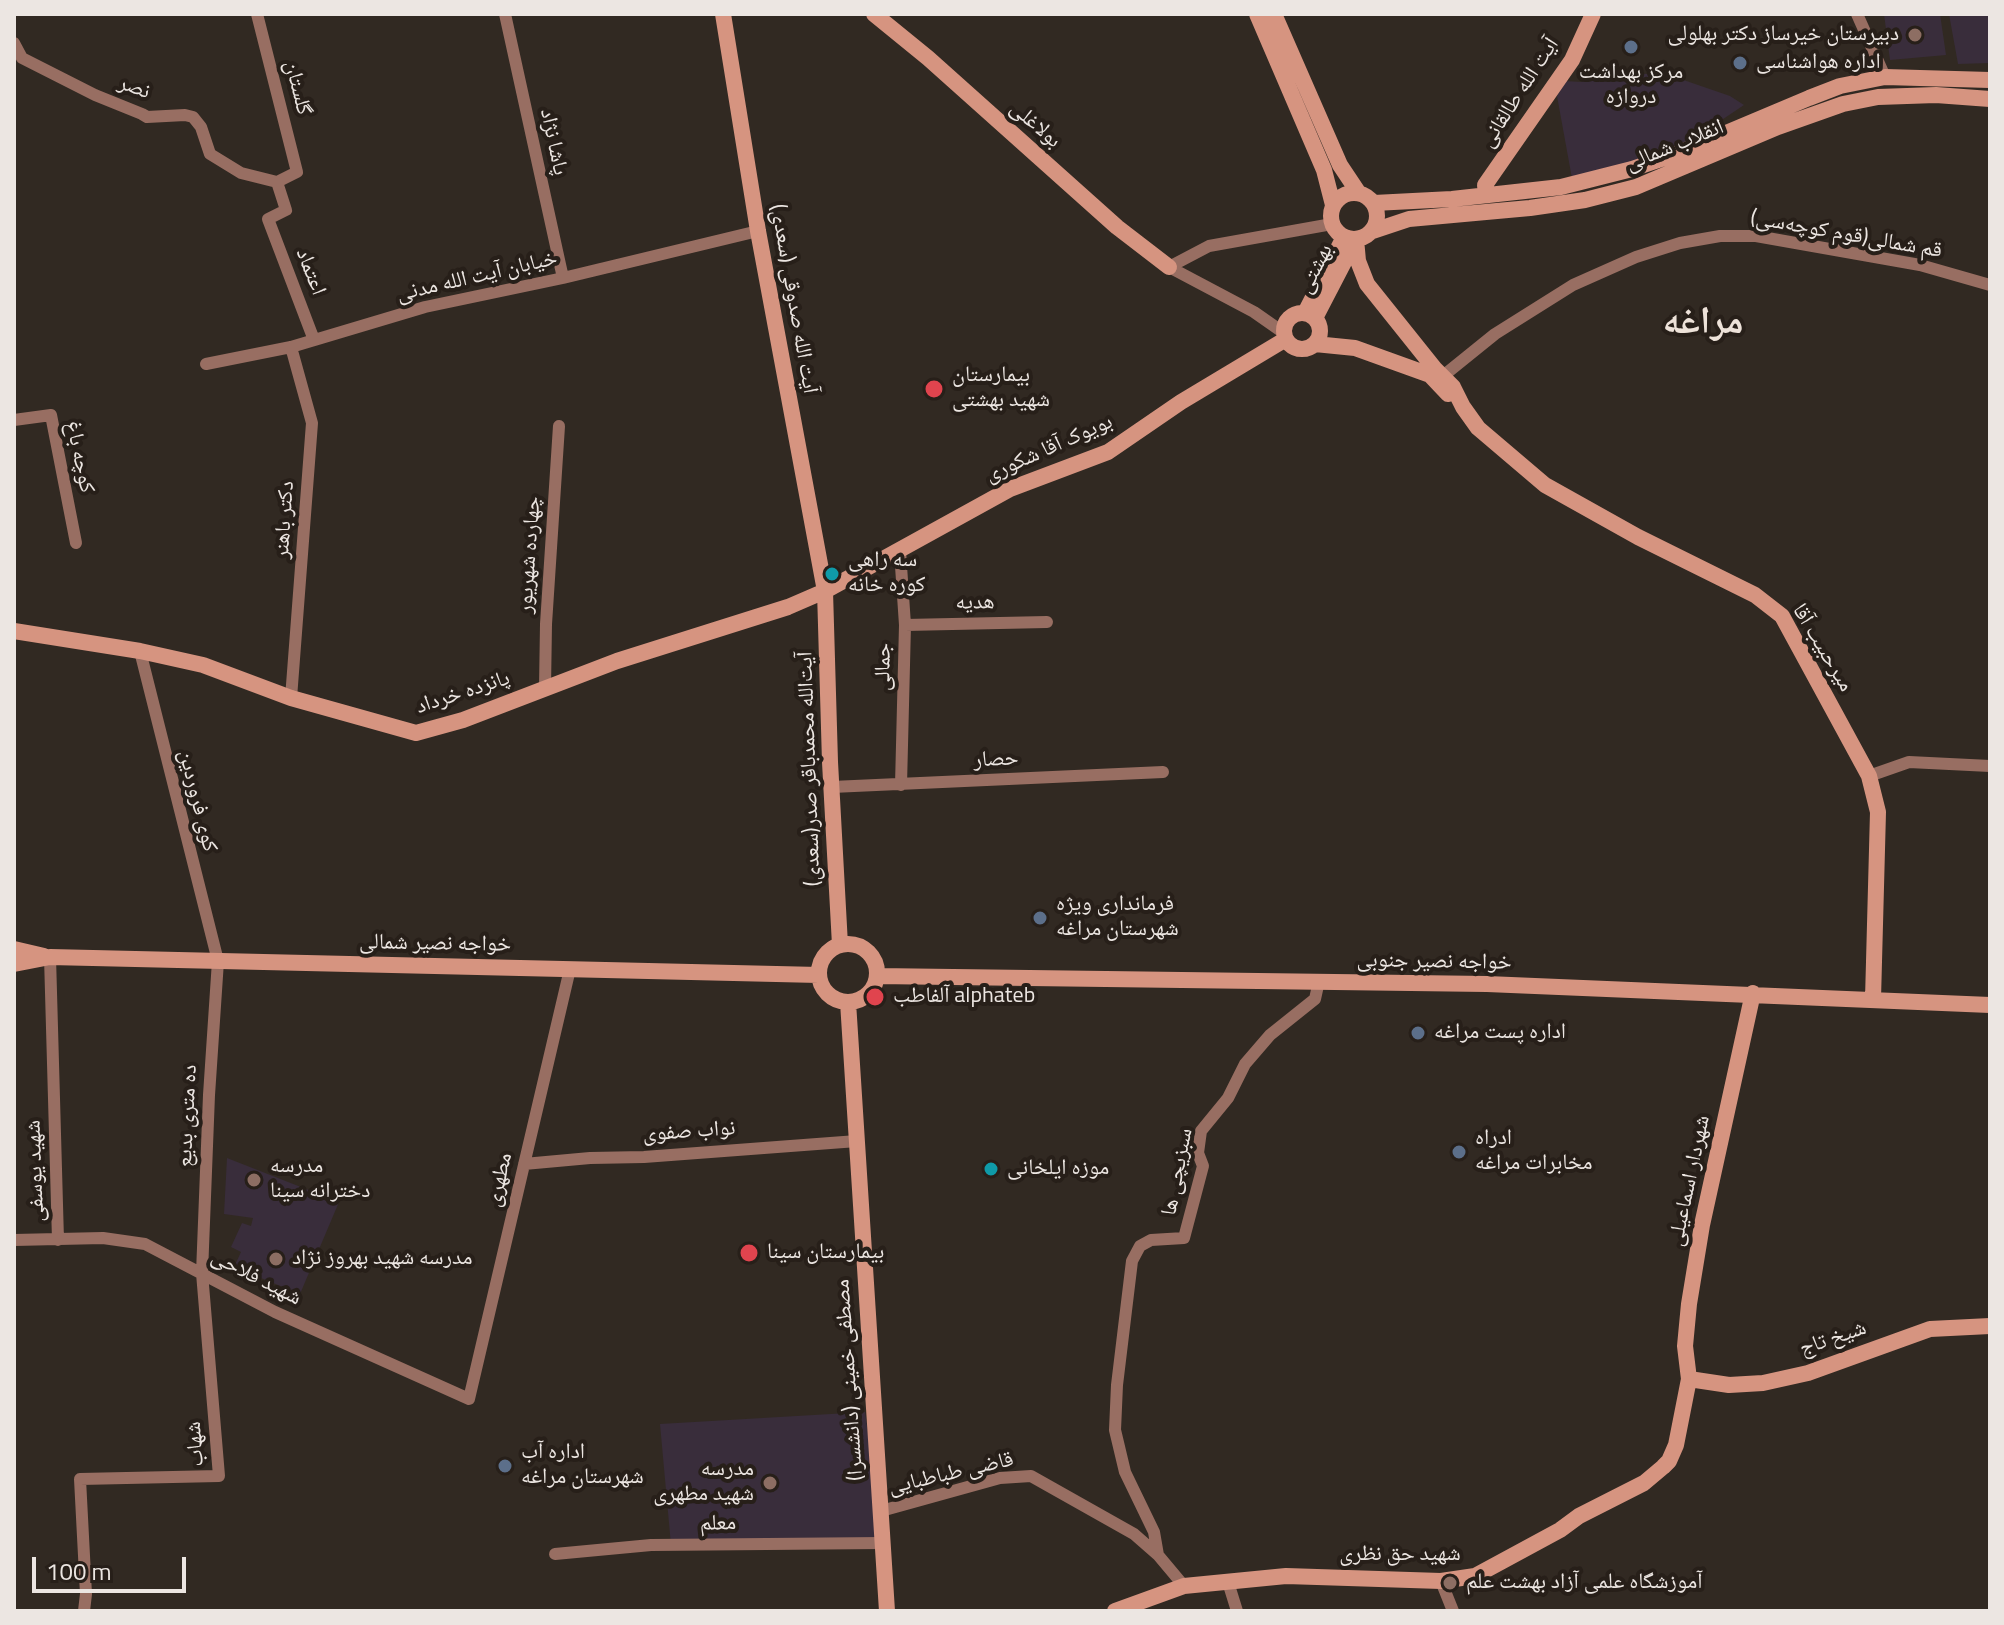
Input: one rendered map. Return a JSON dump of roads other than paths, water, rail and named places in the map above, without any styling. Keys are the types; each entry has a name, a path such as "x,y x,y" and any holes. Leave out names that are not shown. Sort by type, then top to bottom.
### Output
{"street":[{"name":"گلستان","path":"257,14 297,172 277,182"},
{"name":"پاشا نژاد","path":"505,14 563,278"},
{"name":"آیت الله صدوقی (سعدی)","path":"723,14 758,231 825,591"},
{"name":"بولاغلی","path":"874,14 928,58 1117,227 1169,267 1254,312 1285,336"},
{"path":"1257,14 1324,170 1344,234"},
{"path":"1169,267 1209,246 1373,231 1378,217 1374,203 1358,192 1340,165 1274,14"},
{"name":"آیت الله طالقانی","path":"1486,195 1485,185 1572,60 1593,14"},
{"path":"1857,14 1885,77"},
{"name":"نصر","path":"14,43 22,58 130,110 147,117 193,117 201,127 210,154 241,173 277,182"},
{"name":"انقلاب شمالی","path":"1374,203 1407,203 1561,187 1676,154 1840,86 1885,77 1986,79"},
{"path":"1986,79 1986,98"},
{"name":"انقلاب شمالی","path":"1373,231 1409,219 1530,208 1585,200 1636,187 1778,127 1843,104 1878,97 1936,95 1986,98"},
{"name":"اعتماد","path":"277,182 286,210 268,219 314,340"},
{"path":"1333,205 1343,195 1358,192"},
{"name":"خیابان آیت الله مدنی","path":"206,364 291,347 425,307 563,278 758,231"},
{"name":"بهشتی","path":"1310,316 1344,234"},
{"name":"میرحبیب آقا","path":"1344,234 1367,284 1478,428 1545,485 1638,537 1755,595 1782,616 1869,776 1878,812 1873,999"},
{"name":"قم شمالی(قوم کوچه‌سی)","path":"1442,380 1495,334 1573,285 1651,252 1720,236 1756,236 1920,265 1990,285"},
{"path":"1310,316 1320,334 1315,344 1305,350 1299,349 1285,336 1290,318 1310,316"},
{"name":"بویوک آقا شکوری","path":"825,591 1010,489 1108,452 1285,336"},
{"path":"1315,344 1355,348 1442,380"},
{"name":"دکتر باهنر","path":"291,347 312,423 291,698"},
{"name":"کوچه باغ","path":"14,420 51,415 76,543"},
{"name":"چهارده شهریور","path":"545,688 546,624 559,426"},
{"name":"جمالی","path":"900,551 905,625 901,785"},
{"name":"پانزده خرداد","path":"14,631 140,651 203,665 291,698 416,733 463,720 617,661 788,607 825,591"},
{"name":"آیت‌الله محمدباقر صدر(سعدی)","path":"825,591 840,945"},
{"name":"هدیه","path":"905,625 1047,622"},
{"name":"کوی فروردین","path":"140,651 218,961"},
{"path":"1869,776 1909,762 1990,766"},
{"name":"حصار","path":"832,787 1163,772"},
{"path":"850,944 868,953 876,968 875,985 864,998 848,1002 831,997 821,983 820,967 827,953 840,945 850,944"},
{"path":"14,949 50,957"},
{"path":"14,964 50,957"},
{"name":"خواجه نصیر شمالی","path":"50,957 819,975"},
{"name":"شهید یوسفی","path":"50,957 58,1240"},
{"name":"ده متری بدیع","path":"202,1273 218,961"},
{"name":"مطهری","path":"469,1399 570,969"},
{"name":"خواجه نصیر جنوبی","path":"877,976 1487,984 1990,1005"},
{"name":"سبزیچی ها","path":"1158,1555 1154,1532 1125,1472 1115,1430 1117,1385 1132,1261 1140,1246 1151,1240 1184,1238 1203,1166 1198,1153 1201,1131 1228,1098 1245,1064 1270,1035 1315,999 1319,981"},
{"name":"شهردار اسماعیلی","path":"1689,1379 1685,1346 1691,1288 1753,993"},
{"name":"مصطفی خمینی (دانشسرا)","path":"848,1002 887,1611"},
{"name":"نواب صفوی","path":"524,1164 857,1141"},
{"name":"شهید فلاحی","path":"14,1240 103,1238 145,1244 275,1312 469,1399"},
{"name":"شهاب","path":"84,1611 86,1594 80,1479 219,1476 202,1273"},
{"name":"شیخ تاج","path":"1689,1379 1729,1385 1763,1383 1808,1373 1930,1329 1990,1326"},
{"name":"شهید حق نظری","path":"1115,1611 1184,1586 1286,1576 1441,1581 1475,1576 1560,1530 1579,1516 1644,1483 1663,1467 1676,1445 1689,1379"},
{"name":"قاضی طباطبایی","path":"881,1511 1000,1478 1031,1476 1134,1534 1158,1555 1184,1586"},
{"name":"معلم","path":"555,1554 651,1545 883,1543"},
{"path":"1441,1581 1453,1611"},
{"path":"1228,1582 1237,1611"}],"place":[{"name":"دبیرستان خیرساز دکتر بهلولی","path":"1915,35"},
{"name":"مرکز بهداشت دروازه","path":"1631,47"},
{"name":"اداره هواشناسی","path":"1740,63"},
{"name":"بیمارستان شهید بهشتی","path":"934,389"},
{"name":"سه راهی کوره خانه","path":"832,574"},
{"name":"فرمانداری ویژه شهرستان مراغه","path":"1040,918"},
{"name":"آلفاطب alphateb","path":"875,997"},
{"name":"اداره پست مراغه","path":"1418,1033"},
{"name":"ادراه مخابرات مراغه","path":"1459,1152"},
{"name":"موزه ایلخانی","path":"991,1169"},
{"name":"مدرسه دخترانه سینا","path":"254,1180"},
{"name":"بیمارستان سینا","path":"749,1253"},
{"name":"مدرسه شهید بهروز نژاد","path":"276,1259"},
{"name":"اداره آب شهرستان مراغه","path":"505,1466"},
{"name":"مدرسه شهید مطهری","path":"770,1483"},
{"name":"آموزشگاه علمی آزاد بهشت علم","path":"1450,1583"}],"district":[{"name":"مراغه","path":"1703,324"}]}
